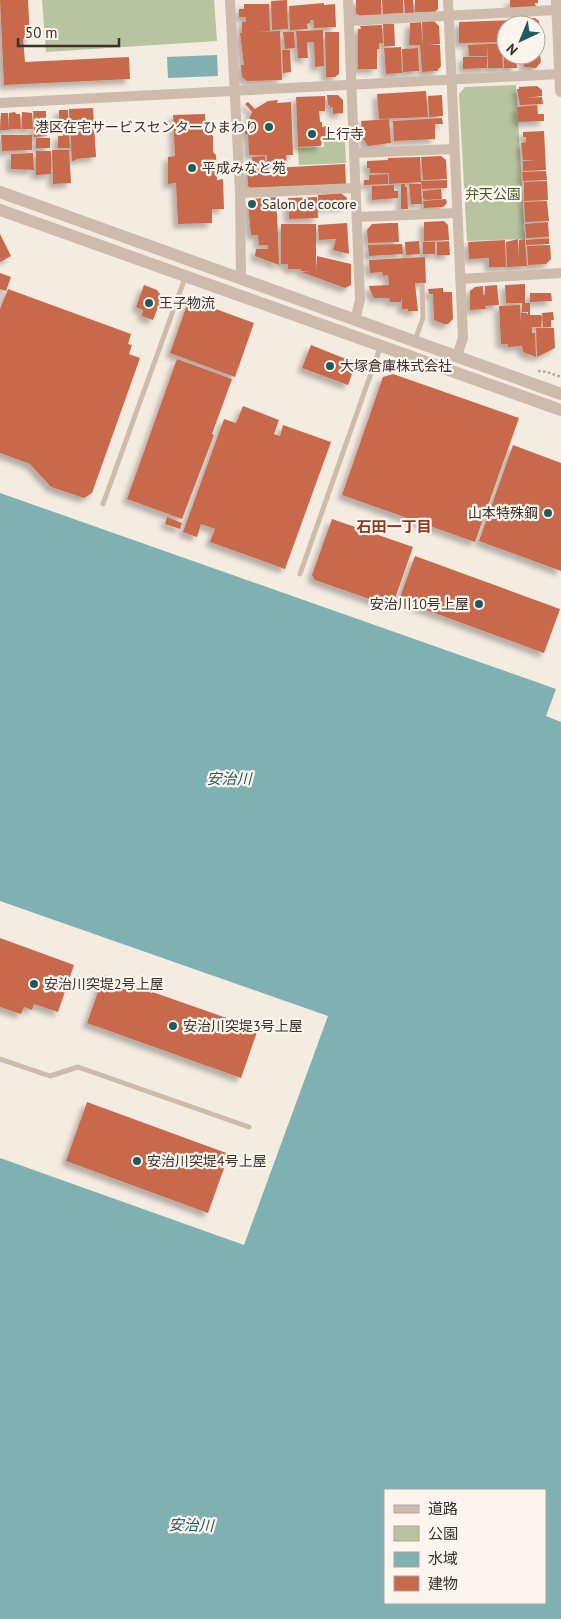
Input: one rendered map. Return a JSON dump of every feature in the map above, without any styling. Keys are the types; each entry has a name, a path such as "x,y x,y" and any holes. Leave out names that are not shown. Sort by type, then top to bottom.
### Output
{"street":[{"path":"230,0 240,193 241,279"},
{"path":"348,0 360,300 355,320"},
{"path":"448,0 450,81 463,338 457,356"},
{"path":"349,21 448,16 557,5 561,92"},
{"path":"0,103 560,74"},
{"path":"354,153 454,149"},
{"path":"240,193 356,188"},
{"path":"0,192 561,394"},
{"path":"0,210 561,410"},
{"path":"357,217 457,213"},
{"path":"460,279 561,273"}],"lane":[{"path":"103,504 186,275"},
{"path":"415,341 423,318 422,285"},
{"path":"300,574 381,345"},
{"path":"0,1059 50,1076 78,1067 249,1127"}],"green space":[{"path":"42,0 214,0 217,41 46,52"},
{"name":"弁天公園","path":"516,85 525,239 467,241 459,94 465,87"},
{"path":"345,139 346,163 299,165 298,148 324,147 324,140"}],"water":[{"path":"217,55 218,76 168,78 167,57"},
{"name":"安治川","path":"0,493 556,689 546,716 561,722 561,1619 0,1619 0,1158 244,1245 328,1016 0,901"}],"building":[{"path":"0,0 28,0 30,39 23,39 25,62 129,57 130,79 4,85"},
{"path":"287,0 288,29 272,30 271,1"},
{"path":"356,0 381,0 381,15 360,16 356,13"},
{"path":"382,0 403,0 403,13 383,14"},
{"path":"404,0 413,0 414,13 405,13"},
{"path":"415,0 438,0 438,9 435,12 415,12"},
{"path":"510,0 538,0 538,3 535,3 536,7 510,8"},
{"path":"324,3 324,5 335,4 336,27 314,28 314,20 310,20 310,23 307,24 308,29 290,30 289,6"},
{"path":"244,4 269,4 270,31 256,32 280,31 282,80 247,81 242,77 241,65 244,65 240,33 242,33 242,22 246,22 246,17 239,17 239,9 244,9"},
{"path":"422,21 434,21 439,26 440,44 427,44 440,45 441,66 437,71 422,72 420,45 409,45 410,23 421,22 423,48"},
{"path":"496,21 496,42 459,43 459,22"},
{"path":"383,24 394,24 395,46 384,46"},
{"path":"382,25 383,43 379,43 379,49 377,49 377,69 358,69 358,29 361,29 360,26"},
{"path":"323,30 324,66 315,67 314,42 307,42 308,58 298,58 296,31"},
{"path":"283,32 294,32 295,48 285,49"},
{"path":"325,32 339,32 339,74 335,77 326,77"},
{"path":"487,44 487,56 469,56 468,45"},
{"path":"487,44 496,44 496,65 503,65 503,68 488,68"},
{"path":"401,47 402,73 386,74 384,48"},
{"path":"418,48 419,71 403,72 402,49"},
{"path":"282,50 290,50 291,72 283,73"},
{"path":"463,57 487,57 487,68 463,69"},
{"path":"504,65 517,65 517,68 504,68"},
{"path":"524,65 538,65 536,68 524,67"},
{"path":"537,86 542,90 542,96 526,98 542,97 543,104 520,105 517,89 519,87"},
{"path":"426,91 428,117 379,119 377,94"},
{"path":"327,95 338,95 343,100 343,113 333,114 333,107 330,108 330,105 328,105"},
{"path":"442,95 443,116 429,117 428,96"},
{"path":"325,96 325,111 319,111 322,127 326,126 326,139 322,139 321,146 298,147 296,97"},
{"name":"港区在宅サービスセンターひまわり","path":"278,100 277,103 291,102 293,155 286,155 287,163 267,164 267,155 249,155 248,134 245,134 245,129 252,112 245,104 248,102 255,109 268,101"},
{"path":"537,105 538,114 544,114 544,121 518,122 517,107"},
{"path":"93,108 96,157 72,161 69,109"},
{"path":"59,110 68,110 68,127 59,127"},
{"path":"33,111 46,111 46,122 34,122"},
{"path":"15,112 20,114 21,129 9,129 9,113"},
{"path":"22,112 32,113 33,129 22,129"},
{"path":"1,113 8,113 9,130 0,130"},
{"name":"平成みなと苑","path":"205,114 206,129 213,136 217,180 223,179 224,209 212,209 212,223 178,224 176,183 168,184 168,157 175,156 173,115"},
{"path":"442,118 443,124 435,124 435,139 394,141 393,121"},
{"path":"389,119 391,143 368,146 363,139 361,121"},
{"path":"47,124 47,136 34,137 34,125"},
{"path":"544,131 546,170 523,171 523,161 536,160 523,160 521,143 526,142 526,137 523,137 523,132"},
{"path":"63,134 69,134 70,148 58,148 58,136 63,136"},
{"path":"1,135 32,135 32,150 2,151"},
{"path":"36,138 50,138 50,148 36,148"},
{"path":"52,150 69,150 71,183 53,184"},
{"path":"36,151 51,151 51,174 36,175"},
{"path":"33,153 34,170 11,169 11,154"},
{"path":"265,156 265,163 253,164 252,157"},
{"path":"441,156 446,160 447,179 423,180 421,157"},
{"path":"420,157 421,182 389,184 389,173 370,173 370,168 367,168 367,161"},
{"path":"345,164 346,184 250,188 248,186 247,169 268,168 268,170 273,170 273,168"},
{"path":"546,171 547,180 523,181 522,172"},
{"path":"388,174 388,184 364,185 364,180 369,180 369,175"},
{"path":"447,180 447,188 422,189 421,181"},
{"path":"547,181 548,200 524,201 524,182"},
{"path":"401,184 405,184 405,187 407,187 408,209 401,209"},
{"path":"409,184 421,184 422,204 411,204"},
{"path":"394,185 394,191 398,191 398,198 372,200 372,186"},
{"path":"441,189 442,199 425,200 423,198 423,191"},
{"path":"341,193 347,198 347,206 319,208 318,195"},
{"path":"276,197 279,265 255,256 256,249 268,249 268,245 259,245 258,235 251,235 248,203 252,199"},
{"path":"317,197 318,218 289,219 288,198"},
{"path":"446,199 447,203 443,207 424,208 423,201"},
{"path":"547,201 549,221 525,222 524,202"},
{"path":"444,221 448,225 449,240 424,241 424,222"},
{"path":"548,222 549,237 526,238 525,224"},
{"path":"347,223 349,254 333,250 336,239 319,240 318,225"},
{"path":"398,223 399,242 368,243 367,230 372,224"},
{"path":"281,224 316,224 316,272 317,256 351,264 351,285 345,288 301,272 310,271 288,269 288,264 281,264"},
{"path":"0,234 11,256 0,262"},
{"path":"549,238 549,244 526,245 526,240"},
{"path":"518,239 519,259 519,240 525,239 527,266 507,267 506,242"},
{"path":"505,240 506,267 489,267 489,258 469,259 468,242"},
{"path":"419,241 420,254 406,255 405,242"},
{"path":"449,241 450,255 437,255 437,242"},
{"path":"423,242 435,242 435,254 423,254"},
{"path":"402,244 403,254 369,256 368,245"},
{"path":"550,245 551,259 546,264 528,265 527,246"},
{"path":"425,257 426,283 415,283 418,311 402,309 402,297 401,302 390,302 389,298 374,298 369,286 389,285 388,275 383,276 382,272 370,273 369,260"},
{"path":"0,273 11,277 6,291 0,289"},
{"path":"525,284 525,303 530,303 530,315 541,315 542,317 541,327 532,327 532,333 535,333 536,357 523,352 522,346 508,347 508,344 501,344 499,306 520,305 521,324 521,313 527,313 528,315 528,312 522,312 522,303 506,303 505,285"},
{"path":"144,285 157,290 162,297 153,320 142,316 143,310 136,307"},
{"path":"497,285 499,305 485,306 486,309 470,310 470,291 475,287 483,286 483,295 485,295 485,286"},
{"path":"443,288 443,292 452,292 453,319 448,324 434,320 433,294 429,294 428,289"},
{"path":"8,289 131,334 128,344 132,345 129,354 140,358 92,493 84,498 51,487 30,464 0,453 0,309"},
{"path":"530,293 551,293 552,301 530,302"},
{"path":"194,301 254,323 235,377 170,353 187,305"},
{"path":"553,312 554,320 551,320 551,327 543,327 542,313"},
{"path":"536,328 554,328 555,348 537,357"},
{"path":"311,345 356,363 348,385 302,368"},
{"path":"177,359 232,379 212,434 214,435 182,519 127,499"},
{"path":"393,374 519,418 475,542 342,495 383,377"},
{"path":"243,406 279,420 274,434 280,436 283,425 331,442 285,569 210,542 215,529 201,524 197,537 183,532 224,419 236,423"},
{"path":"513,445 561,463 561,571 479,541"},
{"path":"167,517 182,523 180,529 165,524"},
{"path":"332,519 413,547 392,607 315,580 312,575"},
{"name":"安治川10号上屋","path":"415,556 560,609 544,653 399,600"},
{"name":"安治川突堤2号上屋","path":"0,938 74,965 58,1012 34,1004 32,1010 24,1007 21,1014 0,1007"},
{"name":"安治川突堤3号上屋","path":"104,975 258,1029 241,1078 87,1023"},
{"name":"安治川突堤4号上屋","path":"87,1102 229,1154 208,1213 66,1161"}],"place":[{"name":"港区在宅サービスセンターひまわり","path":"269,127"},
{"name":"上行寺","path":"312,134"},
{"name":"平成みなと苑","path":"192,168"},
{"name":"Salon de cocore","path":"252,204"},
{"name":"王子物流","path":"149,303"},
{"name":"大塚倉庫株式会社","path":"330,366"},
{"name":"山本特殊鋼","path":"548,513"},
{"name":"安治川10号上屋","path":"479,604"},
{"name":"安治川突堤2号上屋","path":"34,984"},
{"name":"安治川突堤3号上屋","path":"173,1026"},
{"name":"安治川突堤4号上屋","path":"137,1161"}],"district":[{"name":"石田一丁目","path":"394,526"}]}
